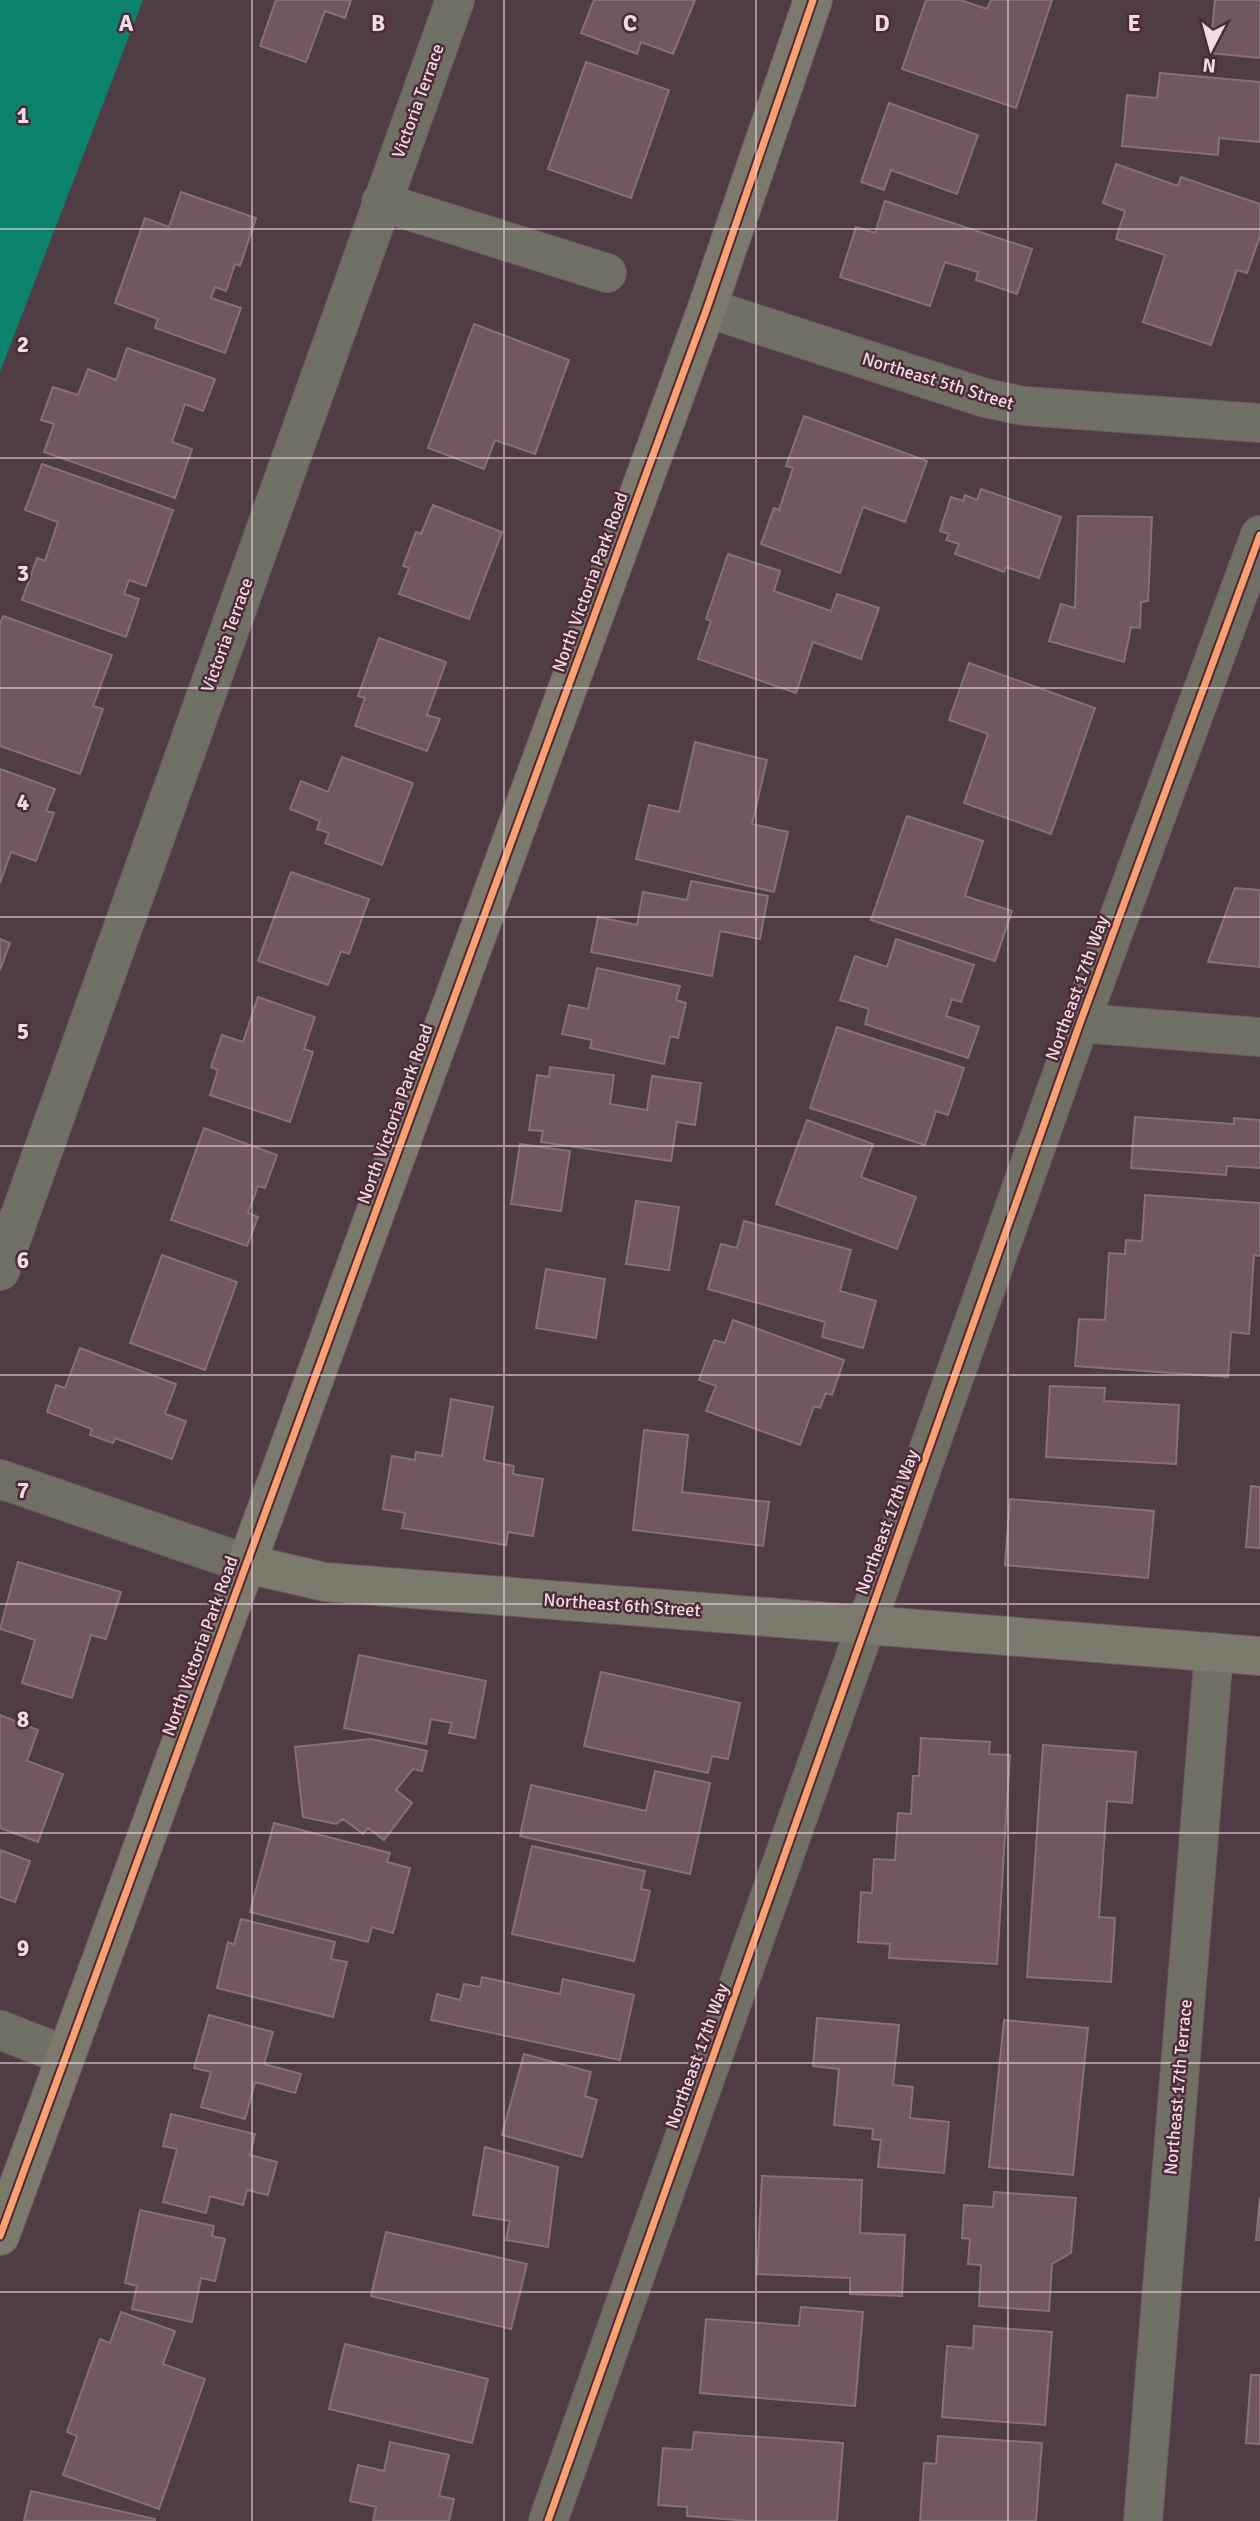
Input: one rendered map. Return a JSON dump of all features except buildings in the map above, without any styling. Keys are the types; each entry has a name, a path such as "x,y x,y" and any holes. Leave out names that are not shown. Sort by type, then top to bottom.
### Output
{"street":[{"name":"Victoria Terrace","path":"0,1271 455,0"},
{"name":"North Victoria Park Road","path":"0,2236 64,2055 247,1564 707,308 813,0"},
{"path":"381,202 607,273"},
{"name":"Northeast 5th Street","path":"707,308 985,397 1024,406 1260,423"},
{"name":"Northeast 17th Way","path":"548,2521 1080,1023 1260,535"},
{"path":"1080,1023 1260,1037"},
{"name":"Northeast 6th Street","path":"0,1479 247,1564 326,1582 1260,1656"},
{"name":"Northeast 17th Terrace","path":"1143,2521 1214,1652"},
{"path":"0,2030 64,2055"}],"shaded area":[{"path":"0,0 143,0 0,372"}],"cycle path":[{"path":"0,2236 707,308 813,0"},
{"path":"548,2521 1080,1023 1260,535"}]}
